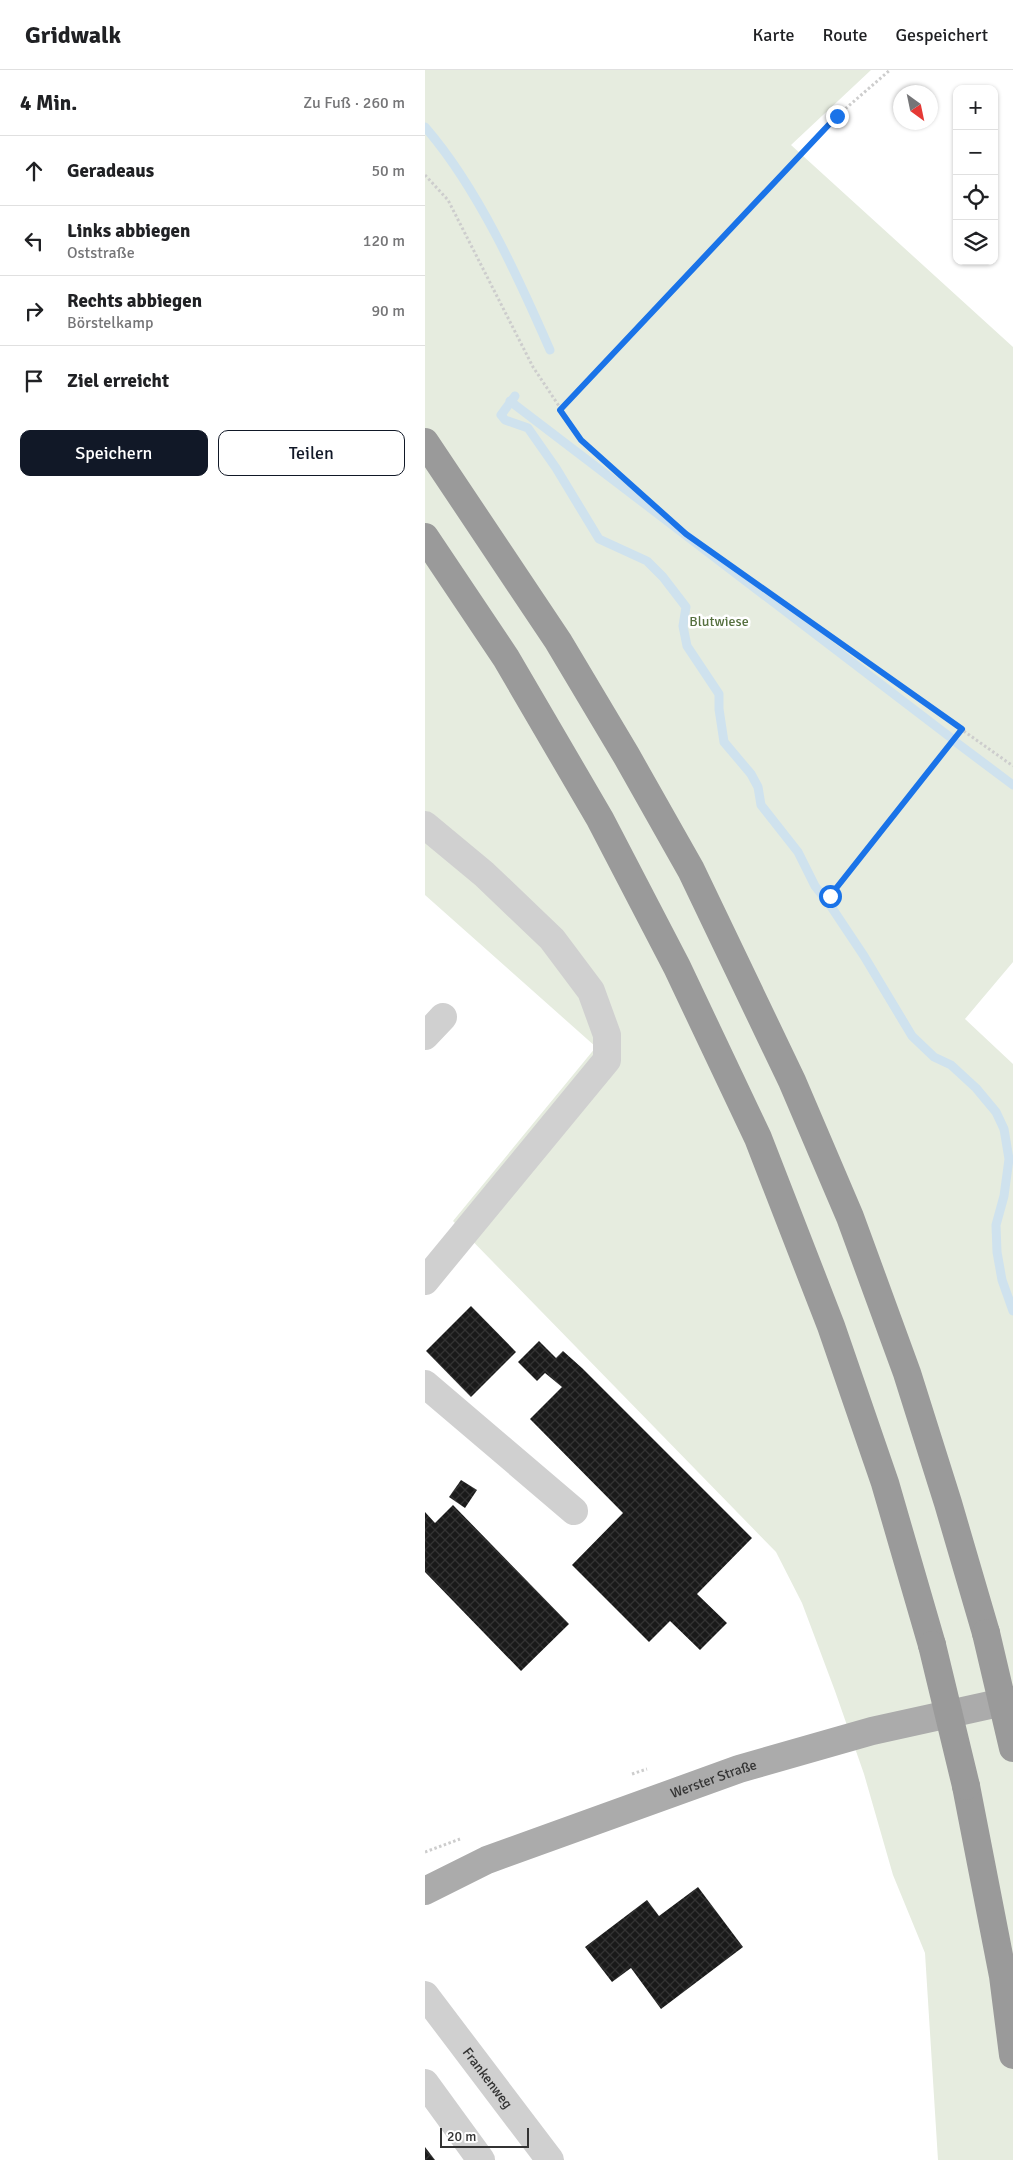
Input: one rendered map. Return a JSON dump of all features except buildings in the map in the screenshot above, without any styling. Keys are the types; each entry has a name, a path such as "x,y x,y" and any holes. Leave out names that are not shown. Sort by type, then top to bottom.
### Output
{"highway":[{"path":"425,442 558,641 626,754 691,870 792,1081 850,1217 907,1373 948,1503 985,1633 1013,1748"},
{"path":"425,537 506,658 600,820 677,968 758,1138 831,1326 885,1483 932,1645 966,1786 1003,1976 1013,2055"}],"main road":[{"name":"Werster Straße","path":"425,1891 487,1860 739,1769 872,1731 1013,1700"}],"street":[{"path":"425,825 484,874 552,939 591,991 607,1035 607,1060 430,1274"},
{"path":"425,1384 574,1511"},
{"name":"Frankenweg","path":"425,1995 550,2160"},
{"path":"425,2084 481,2160"}],"path":[{"path":"560,410 837,116 890,70"},
{"path":"425,174 448,200 533,367 581,440 686,534 1013,766"},
{"path":"830,896 962,729"}],"green space":[{"name":"Blutwiese","path":"425,70 871,70 791,145 1013,347 1013,962 965,1019 1013,1064 1013,2160 938,2160 925,1953 893,1875 864,1774 835,1691 802,1603 776,1552 453,1221 596,1047 425,895"}],"waterway":[{"path":"425,127 444,151 479,205 510,263 550,350"},
{"path":"515,396 501,415 505,420 528,428 556,468 599,539 647,561 663,577 686,607 683,626 687,646 719,694 719,709 724,742 751,774 758,787 761,805 798,852 815,886 864,956 912,1036 934,1057 951,1065 976,1088 996,1112 1004,1129 1009,1159 1004,1196 996,1225 997,1252 1002,1280 1013,1311"},
{"path":"510,401 950,737"},
{"path":"957,743 1013,785"}],"route":[{"path":"830,896 962,729 686,534 581,440 560,410 837,116"}]}
